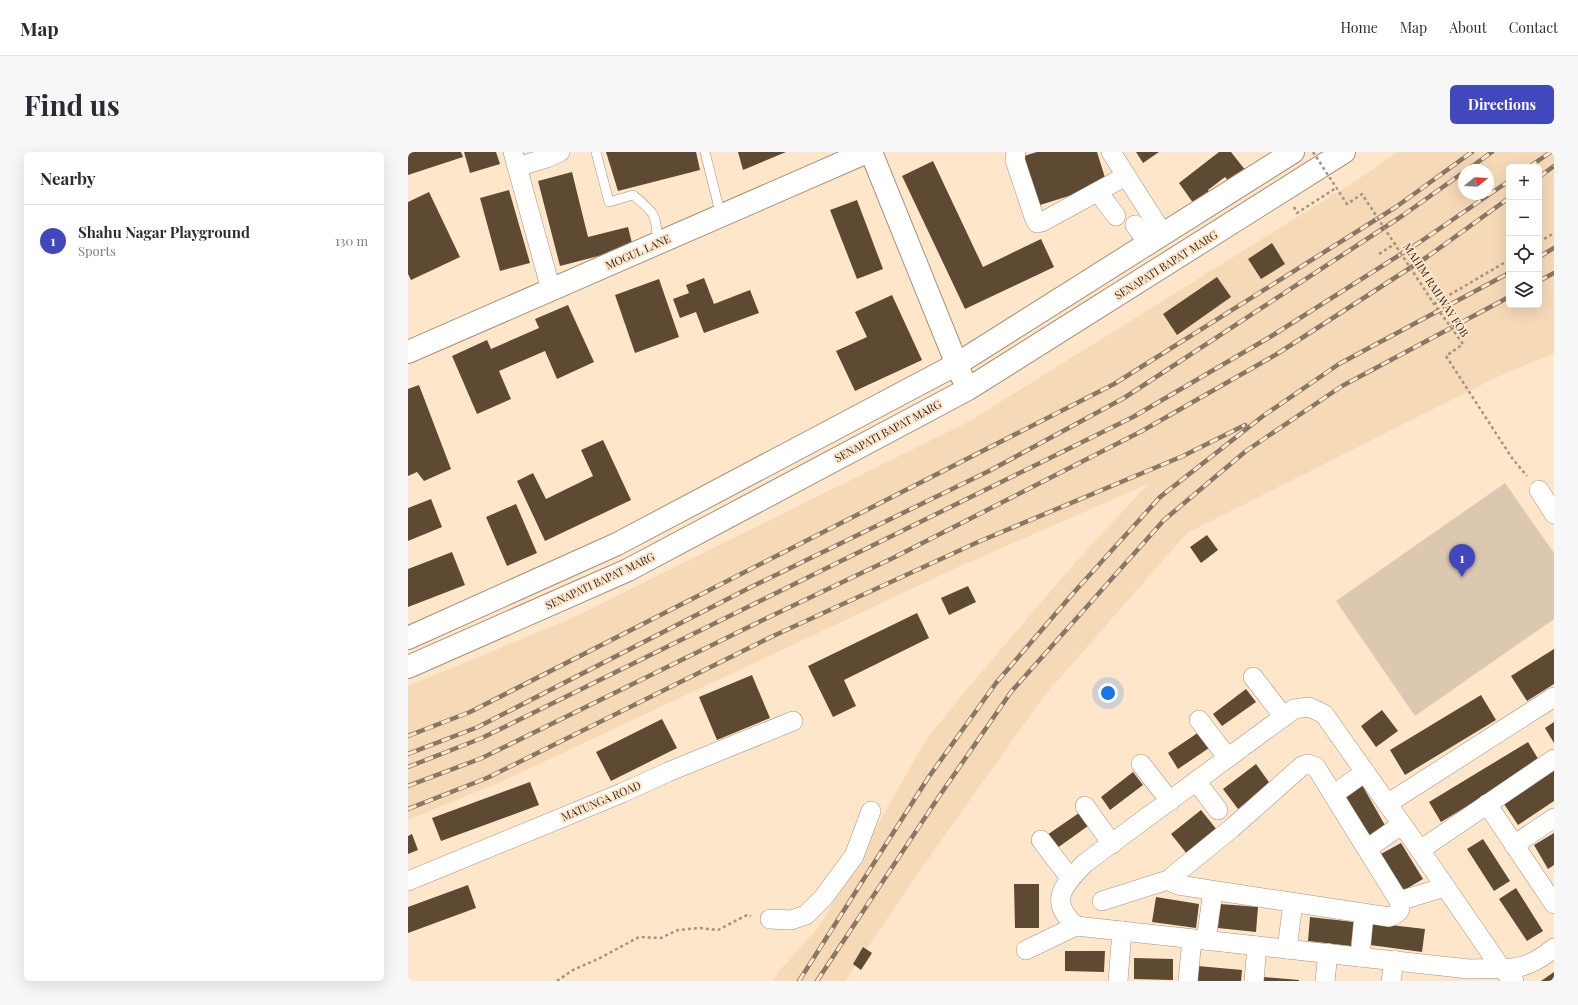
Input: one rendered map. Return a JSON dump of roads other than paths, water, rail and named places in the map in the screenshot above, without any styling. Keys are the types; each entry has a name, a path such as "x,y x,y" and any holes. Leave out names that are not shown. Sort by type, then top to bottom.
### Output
{"main road":[{"name":"MOGUL LANE","path":"408,352 868,152"},
{"path":"871,152 956,364 968,389"},
{"path":"408,638 617,544 956,364 1293,152"},
{"name":"SENAPATI BAPAT MARG","path":"408,667 628,570 968,389 1340,153"},
{"path":"839,426 852,451"},
{"path":"703,498 717,523"}],"street":[{"path":"551,290 515,159 547,158 560,152"},
{"path":"1016,152 1015,160 1037,223 1042,222 1126,176"},
{"path":"1111,152 1126,176 1156,239"},
{"path":"1098,192 1116,216"},
{"path":"1135,225 1156,239"},
{"path":"1545,492 1554,514"},
{"path":"1253,677 1284,717"},
{"path":"1387,804 1554,697"},
{"path":"1514,981 1501,968 1324,714 1309,707 1294,709 1085,863 1070,878 1061,894 1061,909 1067,919 1076,926 1394,960 1468,975 1501,968 1513,968 1528,964 1554,948"},
{"path":"1199,720 1228,758"},
{"name":"MATUNGA ROAD","path":"408,881 793,721"},
{"path":"1420,850 1554,759"},
{"path":"1141,764 1170,801"},
{"path":"1102,901 1171,879 1232,828 1302,766 1308,764 1316,767 1399,901 1400,906 1399,911 1395,915 1389,917 1178,885 1172,883 1171,879"},
{"path":"1333,795 1365,772"},
{"path":"1196,781 1218,810"},
{"path":"1487,804 1554,904"},
{"path":"1085,806 1112,844"},
{"path":"770,919 791,920 806,915 823,898 854,856 871,811"},
{"path":"1514,845 1554,818"},
{"path":"1367,849 1401,825"},
{"path":"1040,840 1070,878"},
{"path":"1399,901 1445,887"},
{"path":"1188,981 1213,891"},
{"path":"1287,949 1293,903"},
{"path":"1360,957 1364,914"},
{"path":"1026,950 1076,926"},
{"path":"1118,981 1122,931"},
{"path":"1254,981 1257,946"},
{"path":"1325,981 1328,953"},
{"path":"1391,981 1394,960"}],"lane":[{"path":"596,152 609,202 633,195 652,211 655,216 658,243"},
{"path":"705,152 721,216"}],"railway":[{"path":"408,736 470,712 1114,384 1396,207 1472,152"},
{"path":"1475,164 1492,152"},
{"path":"1533,164 1551,152"},
{"path":"1542,175 1554,166"},
{"path":"408,754 478,727 751,587 989,471 1124,398 1402,216 1458,176"},
{"path":"408,767 482,738 1133,417 1270,337 1420,242 1506,183"},
{"path":"408,786 482,758 893,558 1142,431 1277,354 1427,257 1506,200"},
{"path":"1542,255 1554,248"},
{"path":"1542,279 1554,273"},
{"path":"799,981 928,778 996,683 1076,590 1160,497 1263,416 1339,364 1506,275"},
{"path":"817,981 938,798 1011,692 1164,520 1246,451 1342,386 1506,299"},
{"path":"408,809 487,778 771,637 978,542 1183,456 1245,425"}],"place":[{"name":"Shahu Nagar Playground","path":"1462,577"}]}
